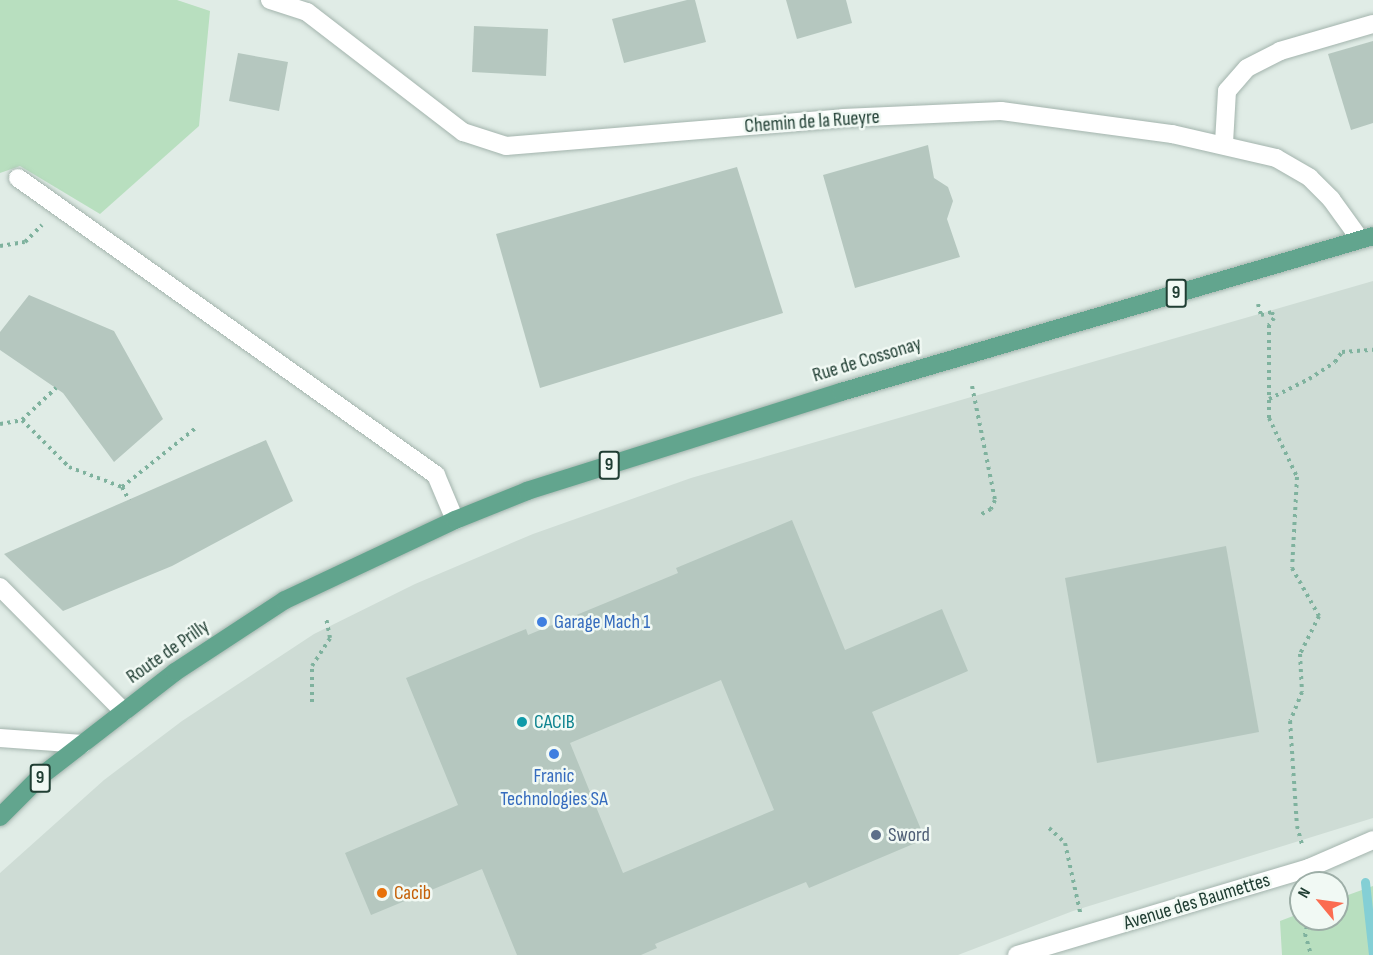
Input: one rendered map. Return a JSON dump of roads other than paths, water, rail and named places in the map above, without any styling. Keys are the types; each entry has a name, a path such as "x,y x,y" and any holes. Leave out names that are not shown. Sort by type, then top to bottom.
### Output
{"main road":[{"name":"Rue de Cossonay","path":"382,553 527,491 841,392 1366,238"},
{"name":"Route de Prilly","path":"0,817 41,777 175,672 285,600 382,553"}],"street":[{"name":"Chemin de la Rueyre","path":"270,0 308,6 464,132 506,146 843,118 1000,111 1224,143 1276,158 1310,178 1366,238"},
{"path":"1224,143 1227,91 1247,68 1280,51 1373,24"},
{"path":"18,178 436,475 455,520"},
{"path":"0,587 124,712"},
{"path":"0,738 83,744"},
{"name":"Avenue des Baumettes","path":"1017,955 1086,933 1153,917 1309,868 1373,840"}],"waterway":[{"path":"1365,882 1373,955"}],"place":[{"name":"Garage Mach 1","path":"542,622"},
{"name":"CACIB","path":"522,722"},
{"name":"Franic Technologies SA","path":"554,754"},
{"name":"Sword","path":"876,835"},
{"name":"Cacib","path":"382,893"}]}
